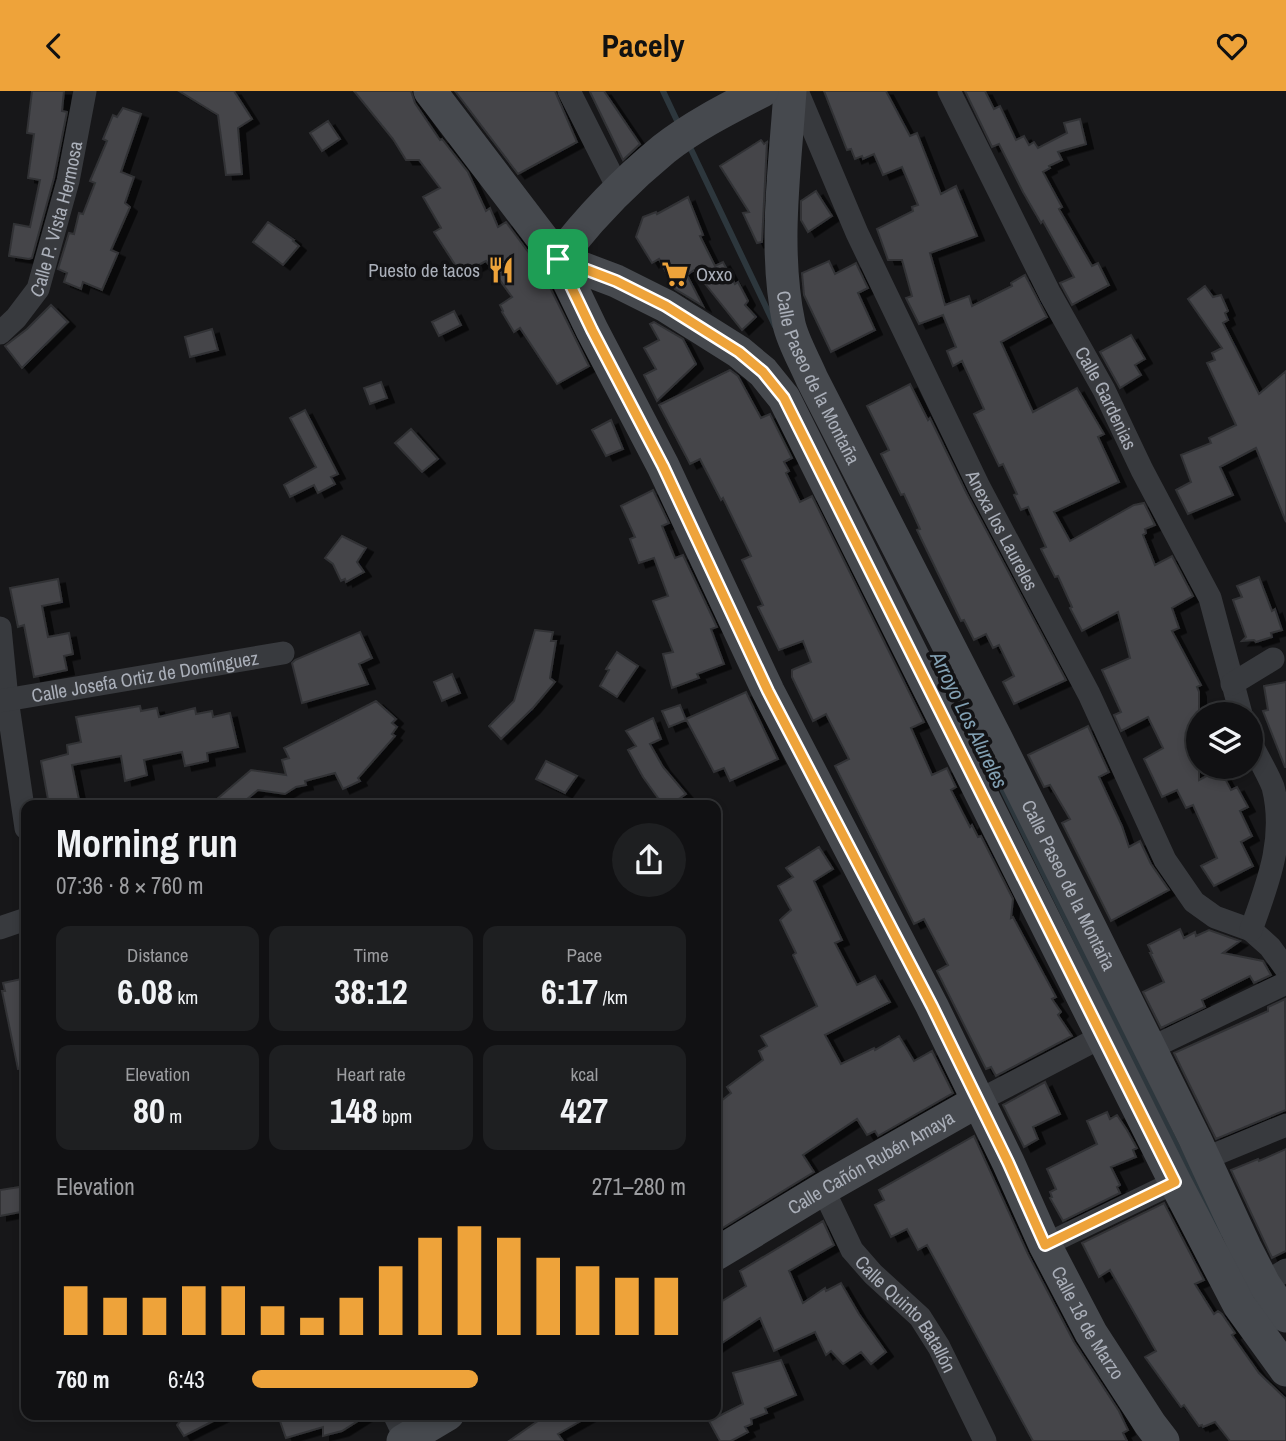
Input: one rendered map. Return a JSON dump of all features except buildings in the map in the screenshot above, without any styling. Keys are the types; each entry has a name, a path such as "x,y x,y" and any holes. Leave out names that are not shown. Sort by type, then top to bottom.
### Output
{"main road":[{"name":"Calle 18 de Marzo","path":"429,91 558,259 663,466 768,691 932,1006 1045,1245 1091,1333 1153,1435"},
{"path":"558,259 586,222 665,148 762,91"},
{"name":"Calle Paseo de la Montaña","path":"790,91 780,247 789,327 812,379 996,738 1204,1160 1275,1277 1286,1317"},
{"name":"Calle Paseo de la Montaña","path":"558,259 616,281 677,313 739,352 763,372 784,398 1175,1182 1239,1304 1257,1333 1286,1370"},
{"name":"Calle Cañón Rubén Amaya","path":"721,1251 823,1189 978,1101"},
{"path":"403,1434 434,1420"}],"street":[{"name":"Calle P. Vista Hermosa","path":"0,334 38,289 47,265 68,181 85,91"},
{"path":"569,91 619,190"},
{"name":"Anexa los Laureles","path":"797,91 862,245 979,487 1089,694 1165,860 1194,902 1215,917 1251,930"},
{"name":"Calle Gardenias","path":"949,91 1051,294 1104,390 1142,470 1210,598 1237,702"},
{"path":"0,628 4,700 21,800"},
{"name":"Calle Josefa Ortiz de Domínguez","path":"4,700 283,653"},
{"path":"1232,684 1273,659"},
{"path":"1263,768 1282,809 1280,841 1251,930 1270,947 1286,969"},
{"path":"0,927 21,921"},
{"path":"1149,1049 1286,983"},
{"name":"Calle Cañón Rubén Amaya","path":"978,1101 1103,1036"},
{"path":"1204,1160 1286,1125"},
{"path":"1045,1245 1175,1182"},
{"name":"Calle Quinto Batallón","path":"823,1189 852,1250 873,1274 920,1318 939,1347 985,1441"}],"waterway":[{"name":"Arroyo Los Alureles","path":"663,91 680,127"},
{"name":"Arroyo Los Alureles","path":"688,143 775,326"},
{"name":"Arroyo Los Alureles","path":"960,703 1220,1234"}],"place":[{"name":"Puesto de tacos","path":"501,270"},
{"name":"Oxxo","path":"675,274"}],"route":[{"path":"558,259 616,281 666,306 739,352 763,372 784,398 1175,1182 1045,1245 932,1006 768,691 663,466 558,259"}]}
